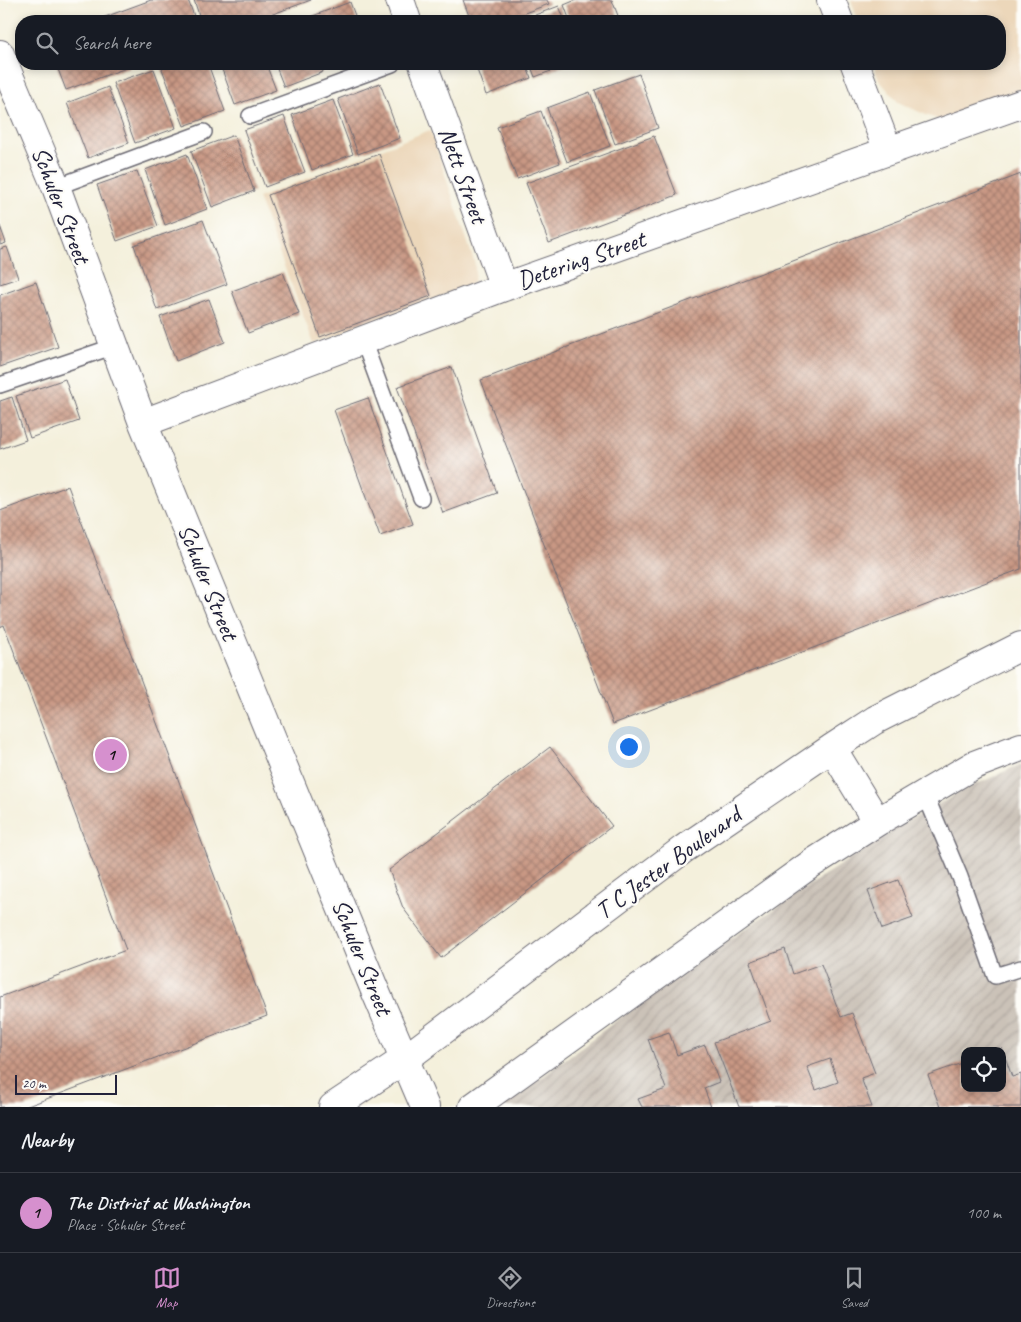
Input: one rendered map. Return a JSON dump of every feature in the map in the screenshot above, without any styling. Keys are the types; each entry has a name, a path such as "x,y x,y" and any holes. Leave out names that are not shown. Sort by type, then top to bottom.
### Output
{"street":[{"path":"400,0 405,15"},
{"path":"831,0 837,15"},
{"name":"Schuler Street","path":"0,54 56,187 143,423 370,979 425,1107"},
{"name":"Nett Street","path":"425,70 504,287"},
{"path":"857,70 888,151"},
{"name":"Detering Street","path":"143,423 504,287 1021,104"},
{"name":"T C Jester Boulevard","path":"333,1107 405,1060 685,848 832,748 875,720 1021,646"},
{"path":"473,1107 811,864 877,822 974,766 1021,747"},
{"path":"832,748 877,822"}],"lane":[{"path":"250,116 376,70"},
{"path":"56,187 204,132"},
{"path":"364,340 421,498"},
{"path":"0,385 115,346"},
{"path":"925,794 960,877 995,976 1021,968"}],"shaded area":[{"path":"851,0 1021,0 1021,94 940,120 898,102 879,80 875,70 1006,70 1006,15 856,15"},
{"path":"430,130 475,264 473,282 466,287 314,344 258,198"},
{"path":"1021,764 1021,1107 503,1107 601,1032 714,950 906,822 962,791"}],"building":[{"path":"151,0 188,0 194,15 110,15"},
{"path":"194,0 311,0 270,15 199,15"},
{"path":"463,0 547,0 549,4 519,15 469,15"},
{"path":"576,0 612,0 618,15 568,15 564,5"},
{"path":"350,2 355,15 315,15"},
{"path":"559,6 563,15 535,15"},
{"path":"58,70 121,70 66,90"},
{"path":"154,70 176,128 135,143 113,83"},
{"path":"162,70 210,70 225,111 184,126"},
{"path":"222,70 268,70 276,90 235,105"},
{"path":"277,70 322,70 323,72 284,87"},
{"path":"477,70 528,70 531,78 486,95"},
{"path":"532,70 553,70 535,77"},
{"path":"639,74 658,128 615,144 595,90"},
{"path":"380,83 400,138 358,154 338,99"},
{"path":"108,87 129,143 88,158 67,103"},
{"path":"590,92 610,146 567,162 547,108"},
{"path":"333,100 353,154 312,170 292,115"},
{"path":"541,111 560,163 517,179 497,127"},
{"path":"284,116 305,172 265,187 244,130"},
{"path":"234,135 254,191 212,207 191,151"},
{"path":"654,136 677,195 549,243 526,183"},
{"path":"187,154 207,209 165,225 145,170"},
{"path":"379,154 431,296 320,337 268,195"},
{"path":"137,171 158,226 117,241 97,185"},
{"path":"1021,174 1021,569 613,724 481,380"},
{"path":"203,220 227,284 157,310 134,245"},
{"path":"0,226 6,243 0,245"},
{"path":"7,247 18,278 0,284 0,249"},
{"path":"283,272 299,314 248,333 232,291"},
{"path":"36,282 58,347 0,367 0,295"},
{"path":"209,299 225,342 176,361 160,317"},
{"path":"452,367 497,493 443,513 397,387"},
{"path":"65,379 79,421 30,438 16,396"},
{"path":"12,397 26,440 0,449 0,401"},
{"path":"368,398 413,524 380,536 334,410"},
{"path":"68,486 267,1016 25,1107 0,1107 0,997 126,950 4,625 0,627 0,511"},
{"path":"550,747 612,826 441,958 403,908 389,870"},
{"path":"898,880 913,918 882,929 868,891"},
{"path":"785,949 793,974 821,964 841,1017 852,1013 875,1073 861,1078 872,1107 739,1107 714,1042 771,1021 750,962","holes":["830,1059 838,1082 816,1090 807,1067"]},
{"path":"669,1032 677,1055 705,1045 719,1082 704,1088 711,1107 642,1107 638,1099 666,1089 648,1039"},
{"path":"1006,1060 1012,1077 1021,1074 1021,1107 940,1107 928,1075 961,1063 961,1092 1006,1092"}],"place":[{"name":"The District at Washington","path":"111,755"}]}
